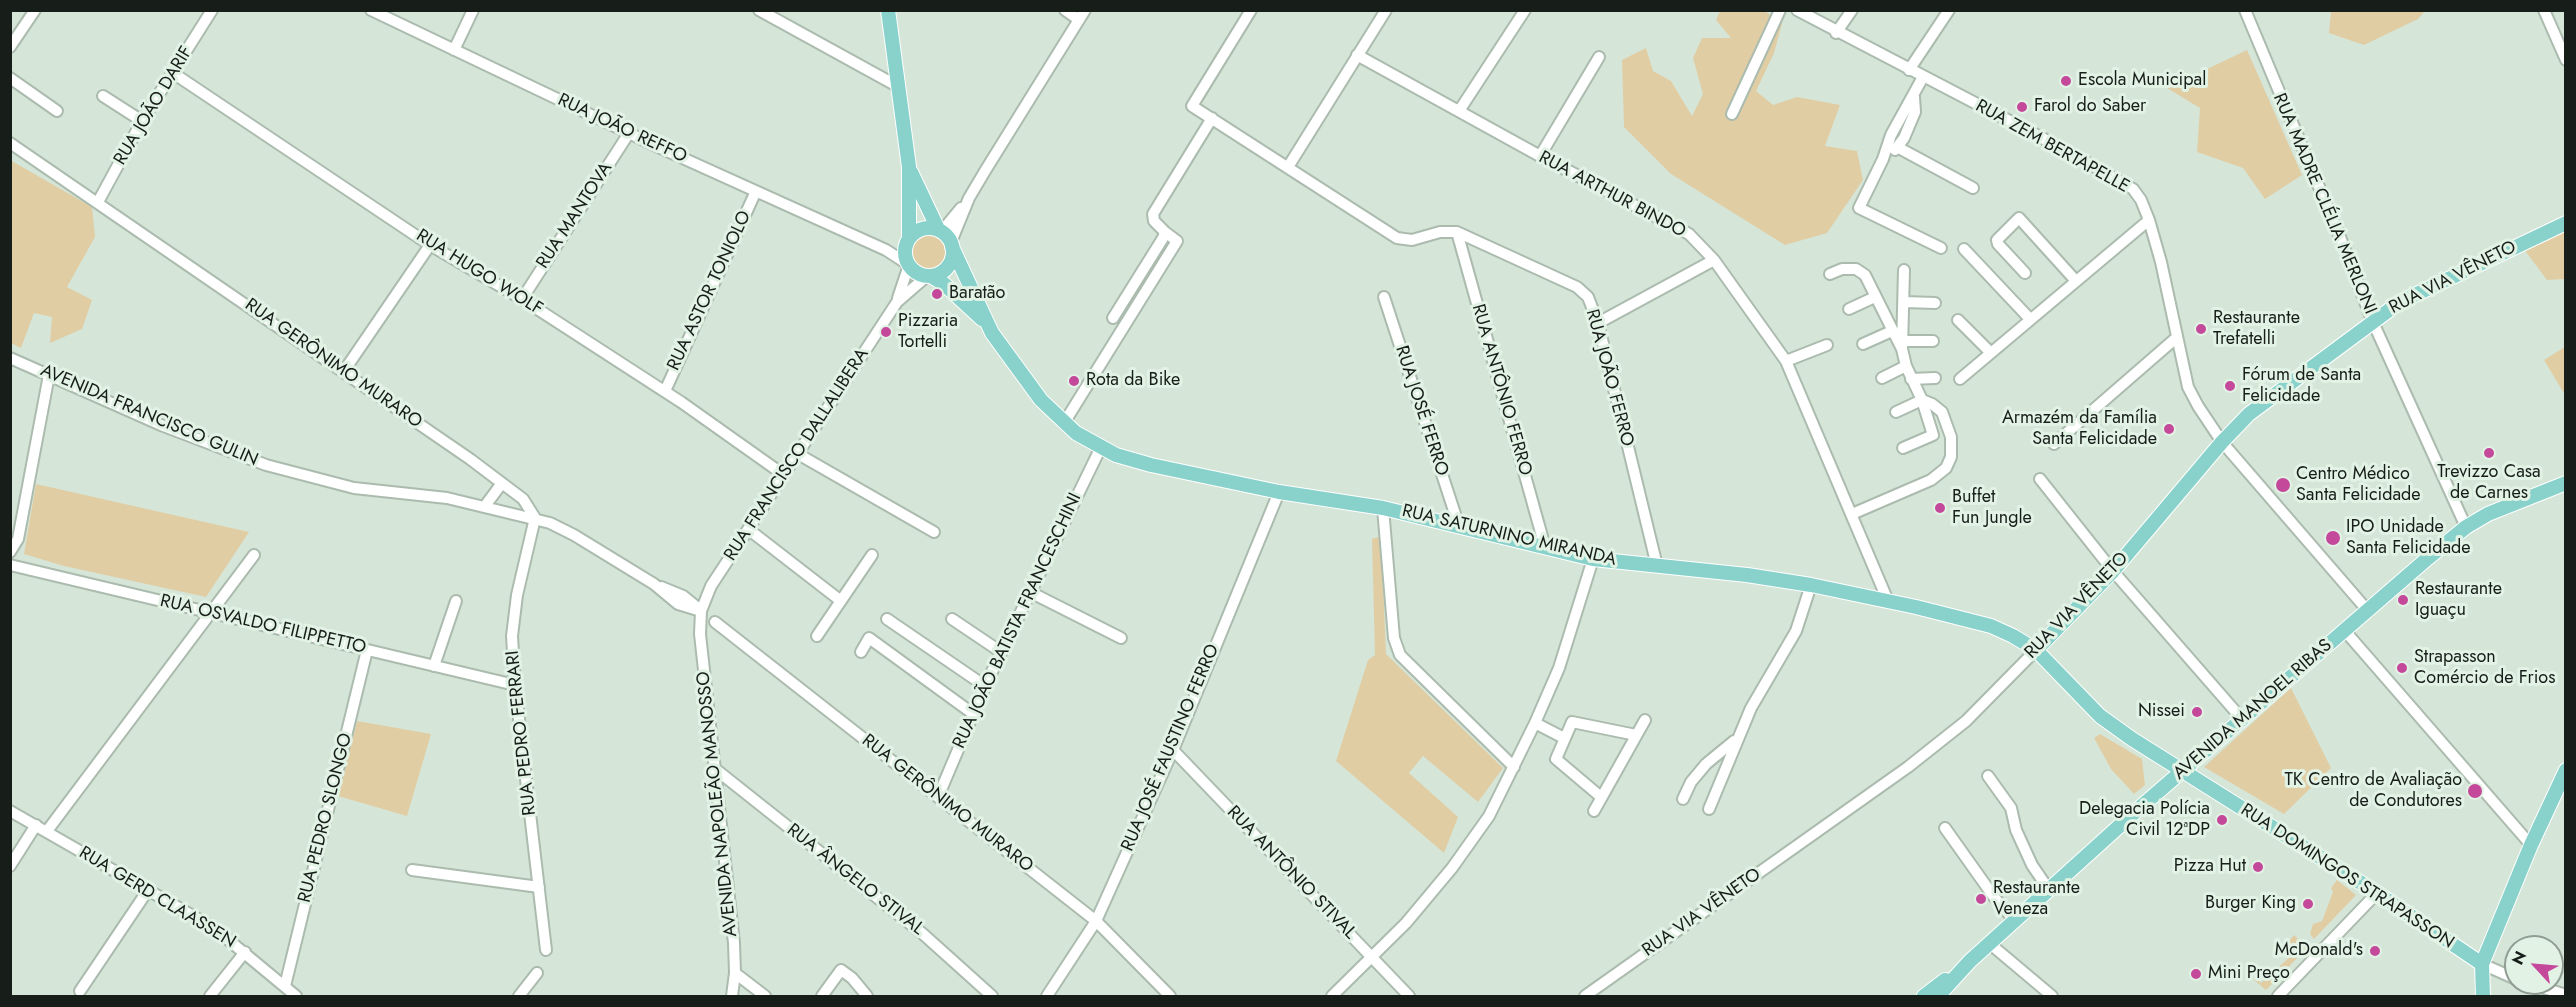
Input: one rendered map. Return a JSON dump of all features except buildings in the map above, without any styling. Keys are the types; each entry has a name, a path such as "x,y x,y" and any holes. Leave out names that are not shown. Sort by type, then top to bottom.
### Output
{"main road":[{"path":"888,10 909,167 907,259 920,274 929,276 945,269 950,263 952,245 940,230 909,167"},
{"name":"RUA VIA VÊNETO","path":"2036,650 2113,571 2222,442 2250,414 2372,320 2400,302 2565,223"},
{"path":"909,237 922,228 940,230"},
{"name":"RUA SATURNINO MIRANDA","path":"952,245 987,324 1028,384 1064,423 1101,447 1130,460 1280,492 1383,508 1593,559 1747,575 1811,585 1991,626 2036,650 2100,716 2181,771"},
{"name":"RUA SATURNINO MIRANDA","path":"929,276 944,284 987,324"},
{"name":"AVENIDA MANOEL RIBAS","path":"1938,996 1989,943 2181,771 2466,527 2488,514 2565,483"},
{"path":"2483,996 2482,964 2565,770"},
{"name":"RUA DOMINGOS STRAPASSON","path":"2181,771 2377,893 2482,964"},
{"name":"AVENIDA MANOEL RIBAS","path":"1924,996 1962,970"}],"street":[{"path":"10,47 34,10"},
{"name":"RUA JOÃO DARIF","path":"98,202 142,122 212,10"},
{"name":"RUA JOÃO REFFO","path":"371,10 629,133 907,259"},
{"path":"454,50 473,10"},
{"path":"759,10 899,87"},
{"path":"940,230 969,198 1082,15 1065,10"},
{"path":"1251,10 1192,106 1397,238 1412,240 1440,232 1457,232"},
{"path":"1288,167 1386,10"},
{"path":"1459,111 1525,10"},
{"path":"1732,114 1780,10"},
{"name":"RUA ZEM BERTAPELLE","path":"1797,10 1836,33 2124,182 2133,189 2141,200 2149,220 2161,262 2188,387 2198,406 2222,442 2368,611"},
{"path":"1836,33 1852,10"},
{"path":"1909,70 1949,10"},
{"name":"RUA MADRE CLÉLIA MERLONI","path":"2245,10 2340,237 2372,320 2466,527"},
{"path":"2544,10 2565,56"},
{"name":"RUA ARTHUR BINDO","path":"1357,55 1540,156 1689,234 1714,260 1786,361 1888,601"},
{"path":"1540,156 1599,57"},
{"name":"RUA HUGO WOLF","path":"173,73 430,245 522,299 664,391 784,475"},
{"path":"1923,77 1891,135 1883,159 1859,208 1941,248"},
{"path":"10,78 57,111"},
{"path":"104,96 142,122"},
{"path":"1883,159 1899,148 1915,112 1914,97"},
{"path":"1064,423 1177,241 1154,221 1153,214 1212,118"},
{"name":"RUA MANTOVA","path":"522,299 629,133"},
{"name":"RUA GERÔNIMO MURARO","path":"10,143 344,371 502,483 528,505 535,518 574,535 654,584 683,596 701,611"},
{"path":"1899,148 1973,188"},
{"name":"RUA ASTOR TONIOLO","path":"664,391 756,191"},
{"path":"952,245 969,198"},
{"path":"2025,273 1997,240 2019,218 2076,280"},
{"path":"1960,379 2149,220"},
{"path":"1113,318 1165,232"},
{"name":"RUA JOÃO FERRO","path":"1457,232 1576,286 1588,297 1598,323 1657,566"},
{"name":"RUA ANTÔNIO FERRO","path":"1457,232 1545,547"},
{"path":"344,371 430,245"},
{"path":"1964,249 2030,319"},
{"name":"RUA FRANCISCO DALLALIBERA","path":"897,302 907,259"},
{"path":"1598,323 1714,260"},
{"path":"1830,274 1842,269 1856,269 1865,275 1892,331 1902,345"},
{"path":"1903,448 1933,435 1922,400 1906,366 1902,345 1904,270"},
{"name":"RUA FRANCISCO DALLALIBERA","path":"701,611 711,586 897,302 929,276"},
{"name":"RUA JOSÉ FERRO","path":"1384,297 1459,526"},
{"path":"1849,309 1875,297"},
{"path":"1904,302 1935,303"},
{"path":"1958,320 1991,353"},
{"path":"1863,344 1892,331"},
{"path":"2054,444 2176,338"},
{"path":"1902,345 1933,341"},
{"path":"1786,361 1827,345"},
{"name":"AVENIDA FRANCISCO GULIN","path":"10,358 171,429 266,465 354,488 447,498 535,518"},
{"path":"1882,378 1906,366"},
{"path":"10,552 18,539 49,375"},
{"path":"1911,379 1935,378"},
{"path":"1852,514 1932,480 1946,468 1951,457 1951,436 1942,412 1922,400 1896,412"},
{"name":"RUA JOÃO BATISTA FRANCESCHINI","path":"938,797 972,713 1101,447"},
{"path":"798,454 934,532"},
{"path":"2040,479 2113,571 2242,719"},
{"path":"485,506 502,483"},
{"name":"RUA JOSÉ FAUSTINO FERRO","path":"1047,996 1096,921 1173,750 1280,492"},
{"path":"1383,508 1394,638 1400,655 1514,767"},
{"name":"RUA PEDRO FERRARI","path":"535,518 513,617 515,685 546,950"},
{"path":"748,530 841,602"},
{"path":"47,831 254,555"},
{"path":"817,636 872,555"},
{"path":"1332,996 1372,958 1427,898 1489,816 1535,723 1558,668 1593,559"},
{"name":"RUA OSVALDO FILIPPETTO","path":"10,565 515,685"},
{"path":"1709,809 1751,708 1796,631 1811,585"},
{"path":"1030,592 1121,638"},
{"path":"434,666 456,601"},
{"name":"AVENIDA NAPOLEÃO MANOSSO","path":"701,611 700,634 734,943 735,973 732,996"},
{"path":"887,619 985,686"},
{"path":"952,619 1001,652"},
{"name":"RUA GERÔNIMO MURARO","path":"715,622 1096,921 1170,996"},
{"path":"2345,631 2531,845"},
{"path":"861,652 869,638 972,713"},
{"name":"RUA PEDRO SLONGO","path":"285,986 367,650"},
{"name":"RUA VIA VÊNETO","path":"1586,996 1908,767 1966,721 2036,650"},
{"path":"1594,811 1645,720"},
{"path":"1601,797 1556,759 1572,722 1636,735"},
{"path":"1535,723 1564,738"},
{"path":"1683,799 1691,782 1706,764 1737,739"},
{"name":"RUA ANTÔNIO STIVAL","path":"1173,750 1409,996"},
{"name":"RUA ÂNGELO STIVAL","path":"714,768 923,934 992,996"},
{"path":"1988,776 2011,808 2016,831 2032,865 2049,890"},
{"name":"RUA GERD CLAASSEN","path":"10,811 214,928 296,996"},
{"path":"10,866 36,825"},
{"path":"1945,828 1994,897 2015,921"},
{"path":"412,870 539,887"},
{"path":"80,991 148,890"},
{"path":"2278,996 2377,893"},
{"path":"1989,943 2052,996"},
{"path":"210,996 245,952"},
{"name":"RUA DOMINGOS STRAPASSON","path":"2482,964 2504,974"},
{"path":"822,996 841,970 852,978 867,996"},
{"path":"519,996 537,973"},
{"path":"735,973 765,996"}],"shaded area":[{"path":"2331,10 2425,11 2418,19 2364,45 2329,33"},
{"path":"1720,11 1765,11 1782,24 1774,53 1756,91 1773,105 1797,97 1840,105 1825,146 1857,151 1863,180 1827,233 1785,245 1671,174 1624,127 1622,60 1646,48 1653,71 1671,81 1692,116 1703,94 1693,58 1702,38 1731,38 1716,20"},
{"path":"2247,50 2302,175 2265,199 2243,168 2197,152 2200,108 2167,88"},
{"path":"10,160 92,207 95,237 67,287 92,300 82,329 50,343 52,317 34,313 21,348 11,343"},
{"path":"2565,226 2565,279 2547,280 2523,248"},
{"path":"929,232 943,238 949,252 943,266 929,272 915,266 909,252 915,238"},
{"path":"2565,347 2565,395 2544,360"},
{"path":"36,484 249,532 206,597 64,566 24,554"},
{"path":"1381,536 1386,654 1503,768 1478,802 1423,756 1409,773 1458,817 1444,853 1336,761 1368,660 1375,655 1372,539"},
{"path":"2291,688 2331,768 2284,814 2204,767"},
{"path":"357,721 431,734 407,816 338,796"},
{"path":"2100,734 2142,759 2145,785 2134,794 2111,769 2094,738"},
{"path":"2337,880 2356,895 2314,939 2310,934 2313,924 2322,921 2333,892 2331,888"},
{"path":"2294,935 2307,948 2266,990 2254,980 2256,978 2261,983 2293,954 2295,951 2289,941"}],"place":[{"name":"Escola Municipal","path":"2066,81"},
{"name":"Farol do Saber","path":"2022,107"},
{"name":"Baratão","path":"937,294"},
{"name":"Restaurante Trefatelli","path":"2201,329"},
{"name":"Pizzaria Tortelli","path":"886,332"},
{"name":"Rota da Bike","path":"1074,381"},
{"name":"Fórum de Santa Felicidade","path":"2230,386"},
{"name":"Armazém da Família Santa Felicidade","path":"2169,429"},
{"name":"Trevizzo Casa de Carnes","path":"2489,453"},
{"name":"Centro Médico Santa Felicidade","path":"2283,485"},
{"name":"Buffet Fun Jungle","path":"1940,508"},
{"name":"IPO Unidade Santa Felicidade","path":"2333,538"},
{"name":"Restaurante Iguaçu","path":"2403,600"},
{"name":"Strapasson Comércio de Frios","path":"2402,668"},
{"name":"Nissei","path":"2197,712"},
{"name":"TK Centro de Avaliação de Condutores","path":"2475,791"},
{"name":"Delegacia Polícia Civil 12ªDP","path":"2222,820"},
{"name":"Pizza Hut","path":"2258,867"},
{"name":"Restaurante Veneza","path":"1981,899"},
{"name":"Burger King","path":"2308,904"},
{"name":"McDonald's","path":"2375,951"},
{"name":"Mini Preço","path":"2196,974"}]}
